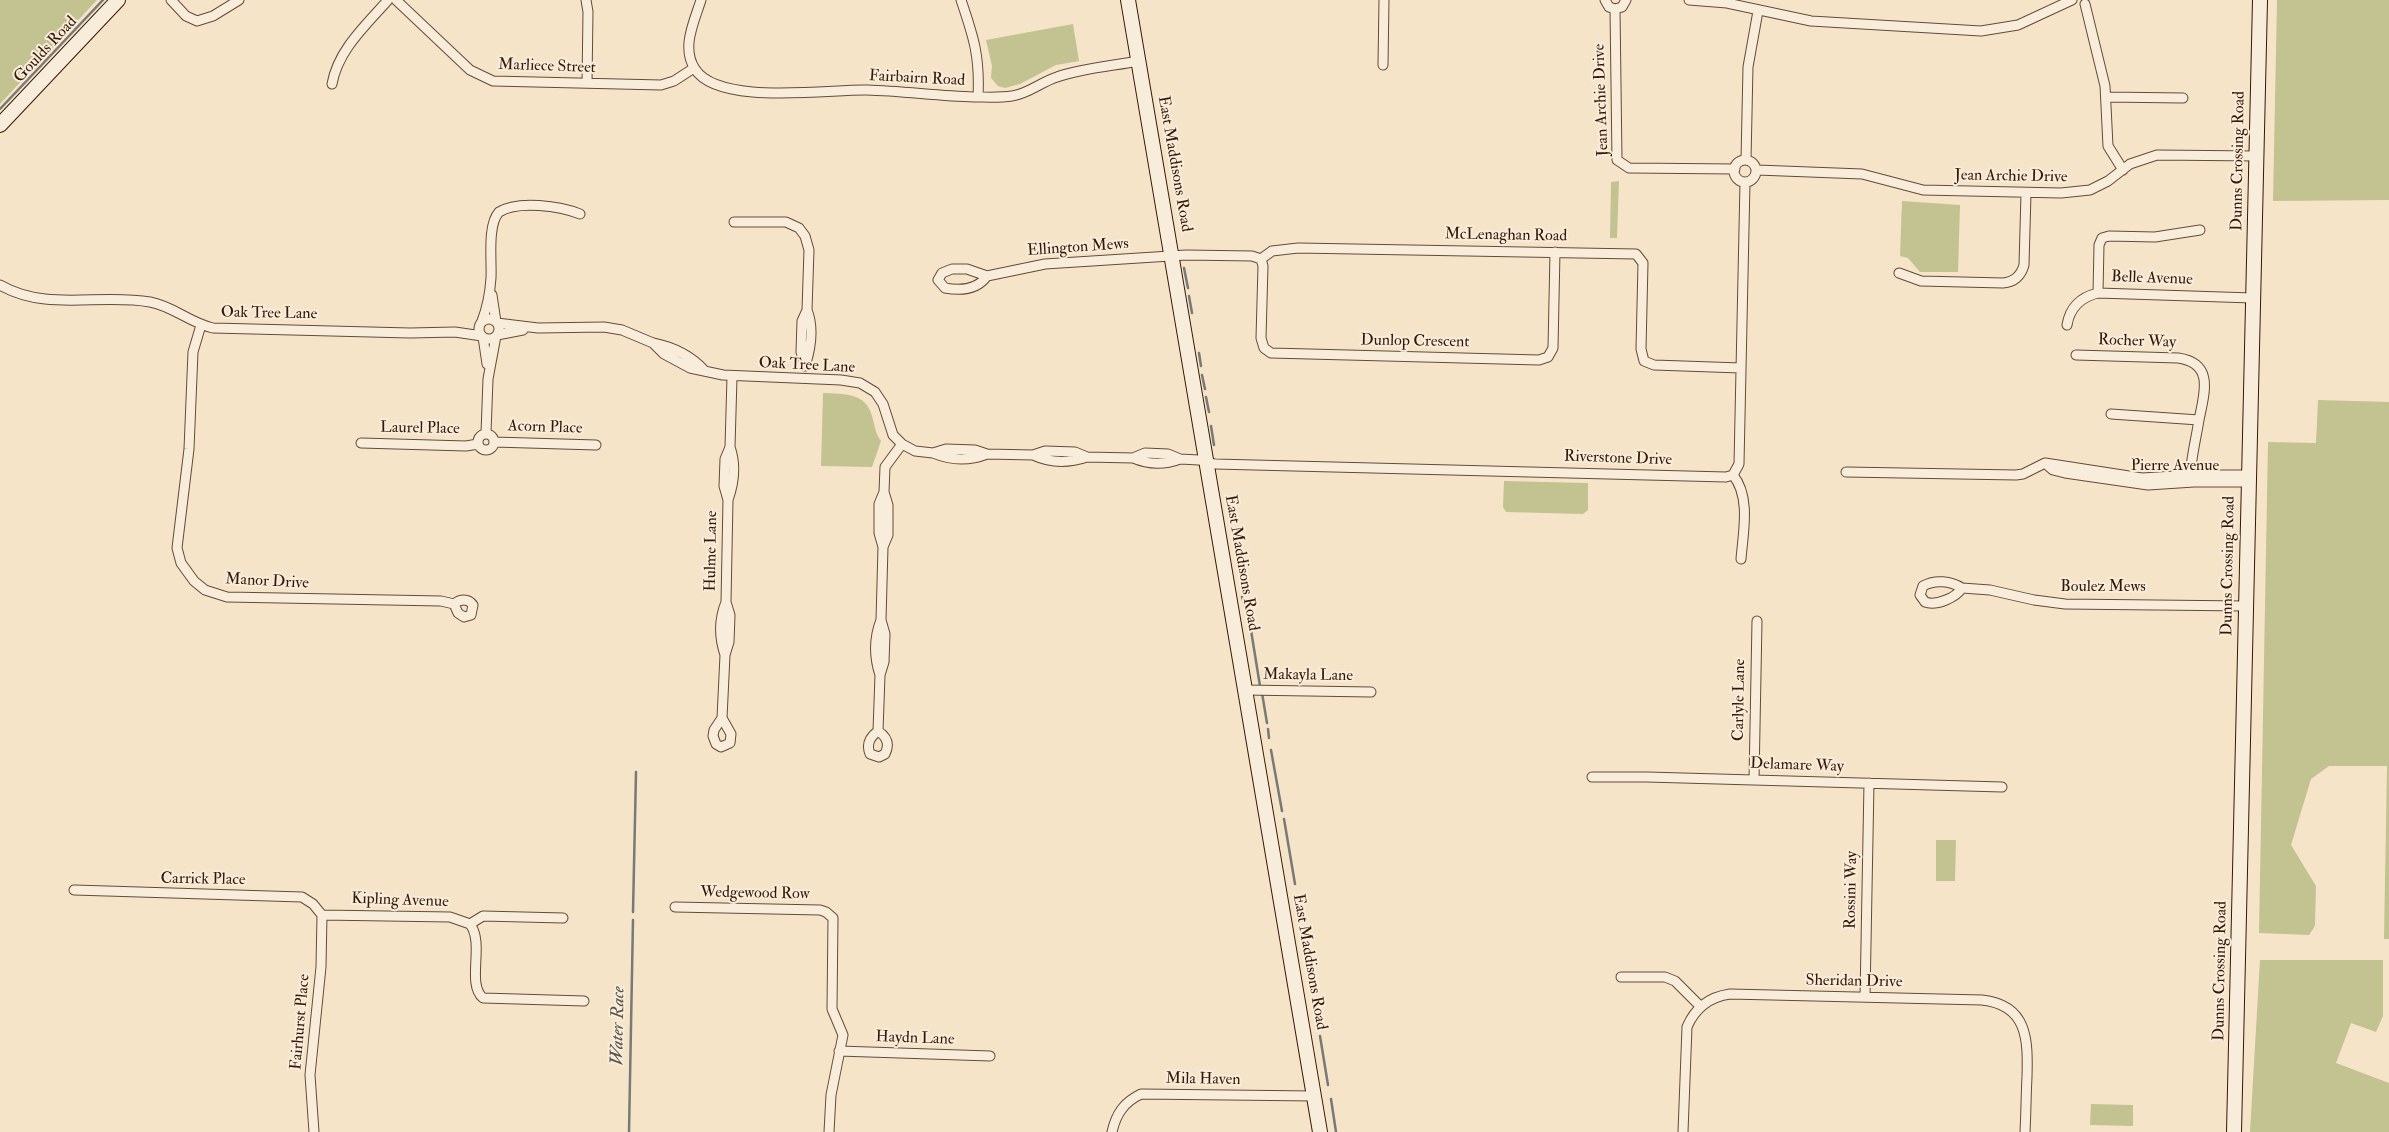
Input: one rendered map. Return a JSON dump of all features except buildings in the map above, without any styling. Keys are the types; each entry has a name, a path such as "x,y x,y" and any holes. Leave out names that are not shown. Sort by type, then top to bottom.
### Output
{"street":[{"name":"Goulds Road","path":"0,125 118,0"},
{"path":"171,0 186,16 197,21 213,16 239,0"},
{"path":"332,84 337,64 350,44 388,0"},
{"name":"Marliece Street","path":"396,0 470,70 484,79 502,82 661,85 674,81 694,68"},
{"path":"586,0 588,12 587,83"},
{"path":"694,68 688,50 689,40 701,0"},
{"path":"962,0 977,52 979,66 978,97"},
{"name":"East Maddisons Road","path":"1128,0 1320,1132"},
{"path":"1383,65 1384,0"},
{"path":"1605,0 1609,7 1615,9 1622,7 1626,0"},
{"path":"1689,0 1727,3 1810,21 1994,30 2018,25 2073,0 2088,2 2107,97 2108,146 2123,170"},
{"name":"Dunns Crossing Road","path":"2234,1132 2260,0"},
{"name":"Jean Archie Drive","path":"1615,9 1617,160 1629,168 1735,169"},
{"path":"1746,160 1748,67 1758,11"},
{"name":"Fairbairn Road","path":"694,68 705,79 717,84 771,94 867,90 978,97 1012,96 1058,76 1139,62"},
{"path":"2107,97 2183,98"},
{"name":"Jean Archie Drive","path":"1757,170 1852,173 1923,190 2061,193 2090,190 2108,181 2143,158 2157,155 2257,156"},
{"path":"1746,160 1754,164 1757,170 1754,177 1745,182 1737,178 1735,169 1740,161 1746,160"},
{"path":"1741,559 1744,507 1741,488 1732,475 1738,464 1745,182"},
{"path":"1899,273 1921,281 2003,283 2013,281 2020,274 2024,265 2026,192"},
{"path":"488,379 482,336 479,330 488,304 491,280 492,224 499,212 512,207 551,206 566,208 580,214"},
{"path":"734,222 786,222 803,232 808,245 807,310 802,321 801,352 805,365 805,379"},
{"path":"2098,293 2099,245 2102,238 2109,236 2155,237 2200,230"},
{"name":"McLenaghan Road","path":"1261,260 1272,251 1298,248 1631,253 1639,256 1643,268 1641,354 1647,363 1741,368"},
{"name":"Dunlop Crescent","path":"1261,260 1263,266 1261,338 1264,348 1271,353 1539,360 1548,357 1553,348 1555,252"},
{"path":"1171,256 1255,256 1261,260"},
{"name":"Ellington Mews","path":"987,276 976,270 959,268 942,273 938,280 945,288 966,289 980,284 987,276 1036,265 1171,256"},
{"path":"486,434 488,379 499,329 491,280"},
{"name":"Oak Tree Lane","path":"0,285 20,294 48,300 150,302 163,306 202,325 225,329 287,328 410,333 455,332 482,336"},
{"name":"Belle Avenue","path":"2067,325 2070,313 2082,298 2098,293 2254,298"},
{"path":"482,322 490,319 497,322"},
{"name":"Oak Tree Lane","path":"455,332 482,322"},
{"name":"Oak Tree Lane","path":"497,322 538,328 613,328 629,332 653,343 668,346 694,359 704,370 732,377 847,380 866,386 881,400 890,428 902,444"},
{"name":"Manor Drive","path":"202,325 193,352 189,449 177,539 179,556 190,578 205,590 227,597 441,601 454,604"},
{"name":"Oak Tree Lane","path":"497,336 538,328"},
{"path":"482,336 491,339 497,336"},
{"name":"Rocher Way","path":"2076,355 2178,358 2194,363 2203,375 2205,383 2204,401 2199,420 2190,479"},
{"name":"Hulme Lane","path":"722,718 725,656 729,642 730,615 726,602 728,500 733,487 734,458 730,446 732,377"},
{"path":"2111,414 2199,420"},
{"path":"486,434 492,437 494,442 492,447 486,450 478,444 478,438 486,434"},
{"name":"Acorn Place","path":"494,442 596,444"},
{"name":"Laurel Place","path":"361,443 466,446 478,444"},
{"path":"878,731 880,675 875,662 876,633 881,620 883,547 888,534 888,505 884,492 885,467 902,444 916,451 933,453 946,449 967,449 988,454 1033,455 1045,451 1074,452 1087,456 1133,458 1145,454 1168,454 1180,459 1206,462"},
{"name":"Riverstone Drive","path":"1206,462 1215,464 1719,477 1732,475"},
{"name":"Pierre Avenue","path":"1846,472 2016,475 2030,472 2045,463 2142,478 2249,479"},
{"name":"Boulez Mews","path":"1962,588 1990,590 2034,600 2065,604 2246,606"},
{"name":"Carlyle Lane","path":"1754,780 1757,621"},
{"name":"Makayla Lane","path":"1245,690 1371,692"},
{"name":"Delamare Way","path":"1592,778 1754,780 2002,787"},
{"name":"Rossini Way","path":"1864,997 1869,783"},
{"name":"Carrick Place","path":"75,891 302,897 313,904 322,915"},
{"name":"Wedgewood Row","path":"675,908 820,910 829,914 834,922 832,1009 843,1035 839,1051"},
{"name":"Kipling Avenue","path":"322,915 450,917 470,924"},
{"name":"Fairhurst Place","path":"314,1132 310,1075 321,967 322,915"},
{"path":"563,918 483,916 470,924 476,936 477,991 483,998 584,1001"},
{"path":"1620,977 1665,977 1675,981 1700,1006 1690,1020 1685,1037 1683,1132"},
{"name":"Sheridan Drive","path":"1700,1006 1714,998 1730,994 1982,1000 1999,1003 2014,1013 2024,1028 2028,1046 2025,1132"},
{"path":"829,1132 831,1095 839,1051"},
{"name":"Haydn Lane","path":"839,1051 990,1056"},
{"name":"Mila Haven","path":"1112,1132 1117,1115 1128,1100 1141,1094 1314,1096"}],"shaded area":[{"path":"0,0 97,0 0,104"},
{"path":"2277,0 2389,0 2389,200 2273,201"},
{"path":"1073,24 1079,61 1056,65 1020,84 1005,88 998,86 991,78 992,66 986,40"},
{"path":"1619,181 1617,238 1610,238 1611,182"},
{"path":"1902,201 1960,205 1958,272 1920,272 1908,258 1900,256"},
{"path":"823,393 853,396 865,402 869,408 876,432 881,441 872,467 821,466"},
{"path":"2318,400 2389,402 2389,939 2384,939 2387,766 2329,766 2311,779 2291,845 2316,886 2315,926 2309,935 2259,933 2268,442 2316,443"},
{"path":"1504,481 1588,483 1588,510 1583,514 1506,512 1503,507"},
{"path":"1936,840 1956,840 1955,881 1936,881"},
{"path":"2260,960 2383,960 2383,1016 2376,1032 2351,1023 2336,1063 2389,1083 2389,1132 2250,1132"},
{"path":"2091,1104 2133,1105 2133,1126 2090,1125"}],"waterway":[{"name":"Water Race","path":"0,109 103,0"},
{"name":"Water Race","path":"1184,268 1188,288"},
{"name":"Water Race","path":"1189,296 1192,313"},
{"name":"Water Race","path":"1199,353 1201,366"},
{"name":"Water Race","path":"1202,375 1205,389"},
{"name":"Water Race","path":"1206,397 1209,412"},
{"name":"Water Race","path":"1211,426 1214,445"},
{"name":"Water Race","path":"1242,597 1248,617"},
{"name":"Water Race","path":"1250,624 1260,686"},
{"name":"Water Race","path":"1262,693 1267,723"},
{"name":"Water Race","path":"1268,729 1269,738"},
{"name":"Water Race","path":"1271,750 1282,811"},
{"name":"Water Race","path":"633,912 636,772"},
{"name":"Water Race","path":"1284,819 1295,884"},
{"name":"Water Race","path":"629,1132 633,920"},
{"name":"Water Race","path":"1320,1036 1328,1085"},
{"name":"Water Race","path":"1331,1099 1336,1132"}]}
